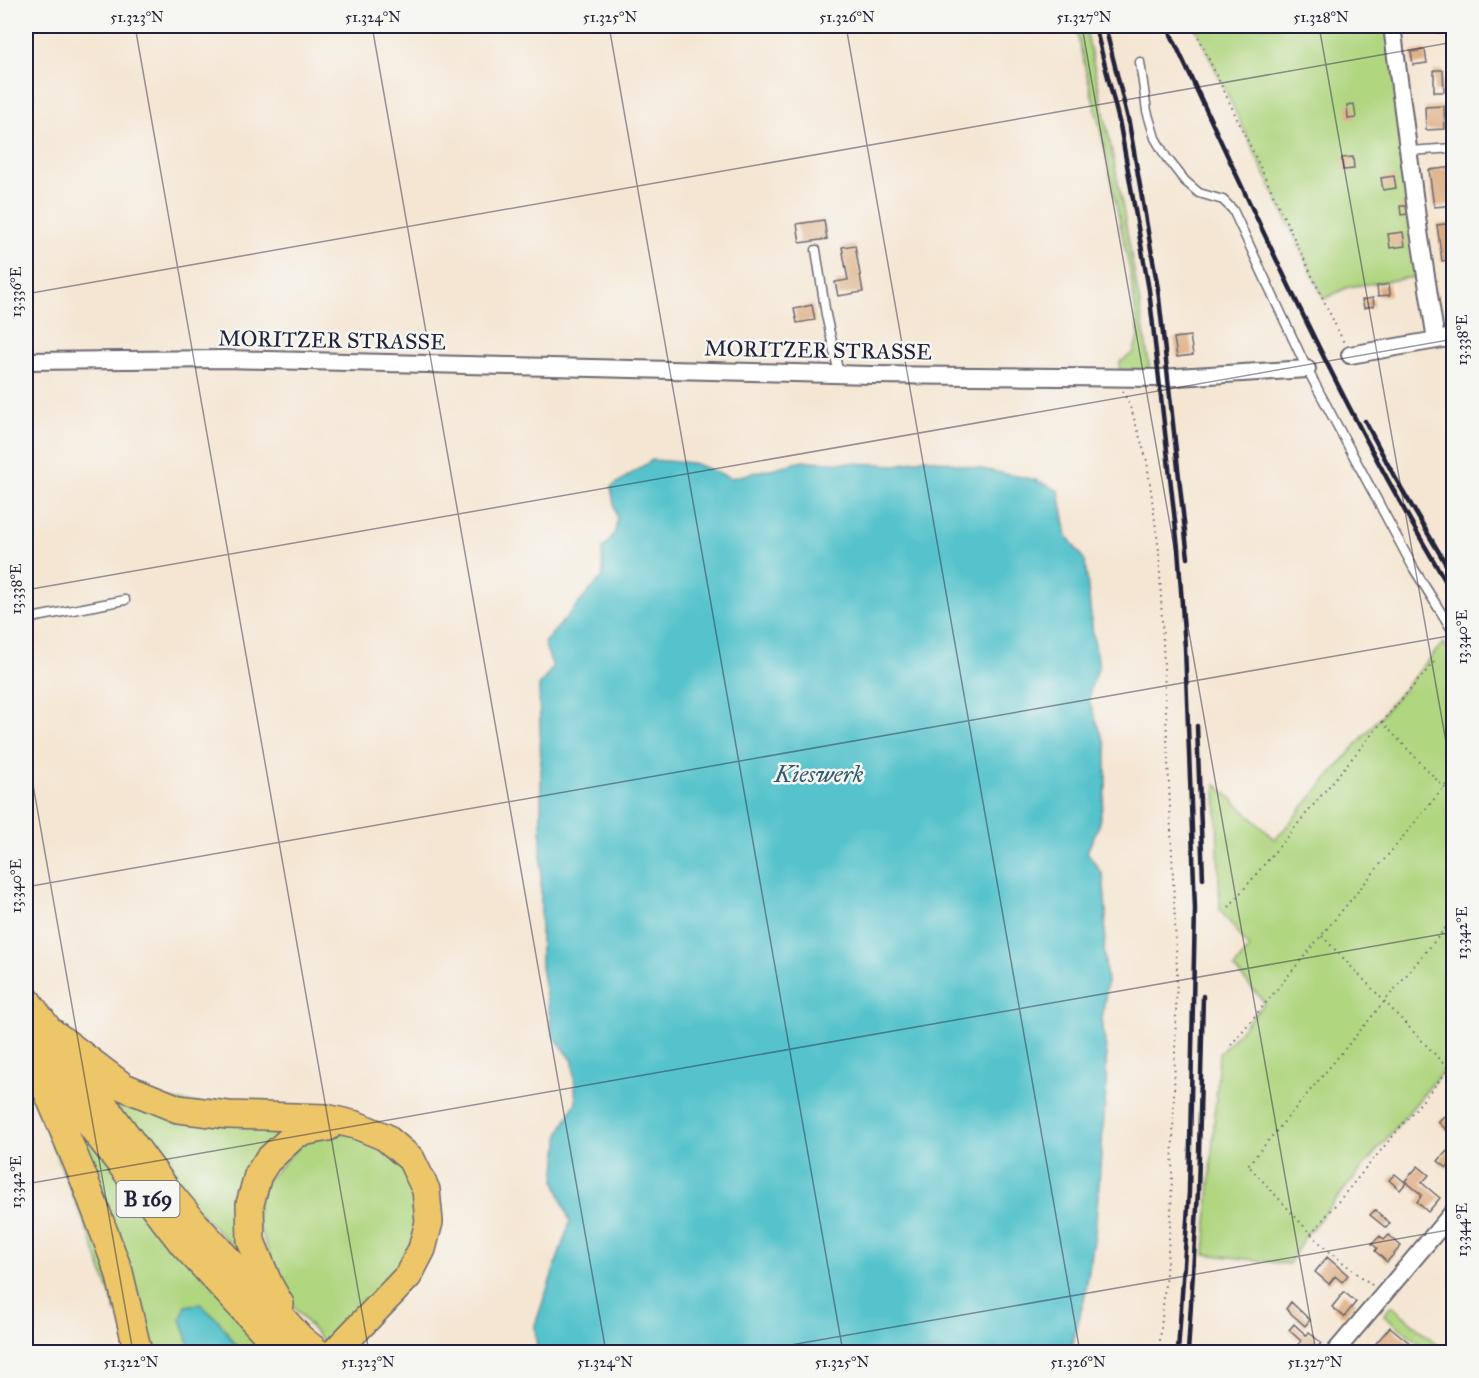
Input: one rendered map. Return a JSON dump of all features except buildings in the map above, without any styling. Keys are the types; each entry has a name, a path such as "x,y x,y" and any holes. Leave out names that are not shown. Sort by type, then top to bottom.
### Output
{"highway":[{"name":"B 169","path":"26,999 33,1035 115,1262 138,1353"},
{"name":"B 169","path":"33,1035 124,1087 178,1109 228,1115 326,1118 357,1125 385,1137 411,1159 426,1190 429,1222 422,1249 408,1276 335,1353"},
{"name":"B 169","path":"33,1035 300,1348"},
{"name":"B 169","path":"300,1348 269,1285 251,1241 250,1204 258,1175 267,1161 297,1133 346,1124"}],"street":[{"path":"1392,26 1436,340"},
{"path":"1350,355 1454,336"},
{"name":"MORITZER STRASSE","path":"26,361 225,360 1117,378 1160,378 1307,369"},
{"path":"1335,1353 1454,1211"}],"lane":[{"path":"1140,62 1155,138 1166,157 1185,181 1199,193 1223,200 1233,210 1307,369 1414,569 1454,633"},
{"path":"1408,151 1454,148"},
{"path":"816,250 826,315 839,374"},
{"path":"26,619 125,600"}],"path":[{"path":"1193,26 1350,355"},
{"path":"1117,378 1132,412 1147,461 1159,551 1178,970 1171,1216 1159,1353"},
{"path":"1229,907 1382,722 1435,662"},
{"path":"1382,722 1454,798"},
{"path":"1231,1045 1454,775"},
{"path":"1384,1294 1328,1251 1248,1166 1454,918"},
{"path":"1322,936 1449,1068"},
{"path":"1311,1234 1454,1063"}],"green space":[{"path":"1075,26 1085,26 1095,69 1129,241 1150,371 1119,370 1120,362 1133,353 1139,336 1130,271 1102,136"},
{"path":"1195,26 1389,26 1421,276 1348,287 1324,299"},
{"path":"1443,643 1454,657 1453,1059 1304,1238 1289,1264 1205,1254 1219,1054 1265,1003 1234,968 1249,948 1220,910 1216,784 1275,840"},
{"path":"26,1061 104,1251 117,1314 91,1240 26,1081"},
{"path":"91,1073 117,1091 310,1122 263,1156 252,1266 180,1192"},
{"path":"63,1103 271,1352 147,1352"},
{"path":"313,1133 355,1134 398,1160 414,1185 416,1234 400,1266 326,1345 287,1299 256,1220 261,1186"},
{"path":"1391,1305 1446,1352 1430,1352 1384,1315"}],"water":[{"name":"Kieswerk","path":"926,458 1036,480 1059,491 1067,536 1085,561 1093,635 1099,666 1090,689 1090,704 1106,746 1106,786 1098,827 1087,852 1103,875 1106,911 1104,953 1107,983 1102,1020 1106,1050 1106,1089 1095,1235 1084,1300 1070,1352 537,1352 535,1325 570,1222 555,1181 560,1132 576,1102 573,1061 553,1035 541,967 539,686 553,667 544,643 603,576 602,550 615,533 617,519 611,487 652,460 693,463 731,478 804,461 897,465"},
{"path":"200,1304 218,1320 241,1352 192,1352 181,1319 186,1306"}],"railway":[{"path":"1095,26 1120,125 1149,290 1178,548 1185,647 1195,909 1189,1192 1178,1352"},
{"path":"1105,26 1129,123 1158,289 1188,558"},
{"path":"1167,26 1338,386 1413,526 1454,595"},
{"path":"1365,421 1454,578"},
{"path":"1197,726 1203,879"},
{"path":"1188,1352 1198,1192 1203,996"}]}
